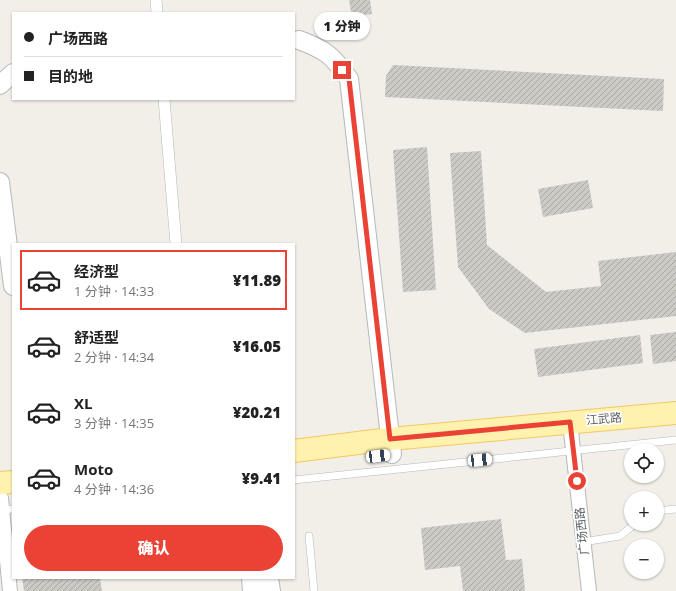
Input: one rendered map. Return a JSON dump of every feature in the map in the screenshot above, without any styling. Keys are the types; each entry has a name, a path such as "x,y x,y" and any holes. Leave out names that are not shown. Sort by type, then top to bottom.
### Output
{"main road":[{"name":"江武路","path":"572,437 676,413"},
{"name":"江武路","path":"295,451 572,437 676,428"},
{"name":"江武路","path":"295,466 391,447"},
{"path":"252,579 253,591"},
{"path":"268,579 270,591"}],"street":[{"path":"156,0 157,12"},
{"path":"299,40 319,48 336,61 349,79 391,447"},
{"path":"0,85 12,74"},
{"path":"164,100 176,243"},
{"path":"0,182 12,278"},
{"name":"广场西路","path":"572,437 588,591"},
{"path":"5,498 10,591"}],"lane":[{"path":"295,480 572,437 676,440"},
{"path":"664,510 676,509"},
{"path":"583,542 620,536 626,531"},
{"path":"309,536 314,591"}],"building":[{"path":"349,0 370,0 372,14 352,17"},
{"path":"393,65 664,79 663,111 385,97 386,76"},
{"path":"427,147 436,290 403,292 393,150"},
{"path":"481,151 487,245 546,292 601,286 598,261 676,252 676,316 525,333 489,309 458,267 450,153"},
{"path":"588,180 593,208 543,217 538,189"},
{"path":"676,332 676,361 653,364 650,335"},
{"path":"640,335 643,363 538,377 534,349"},
{"path":"501,519 506,560 522,559 525,591 463,591 460,566 425,570 421,528"},
{"path":"22,579 100,579 102,591 24,591"}],"route":[{"path":"342,70 349,79 390,439 570,422 577,481"}]}
